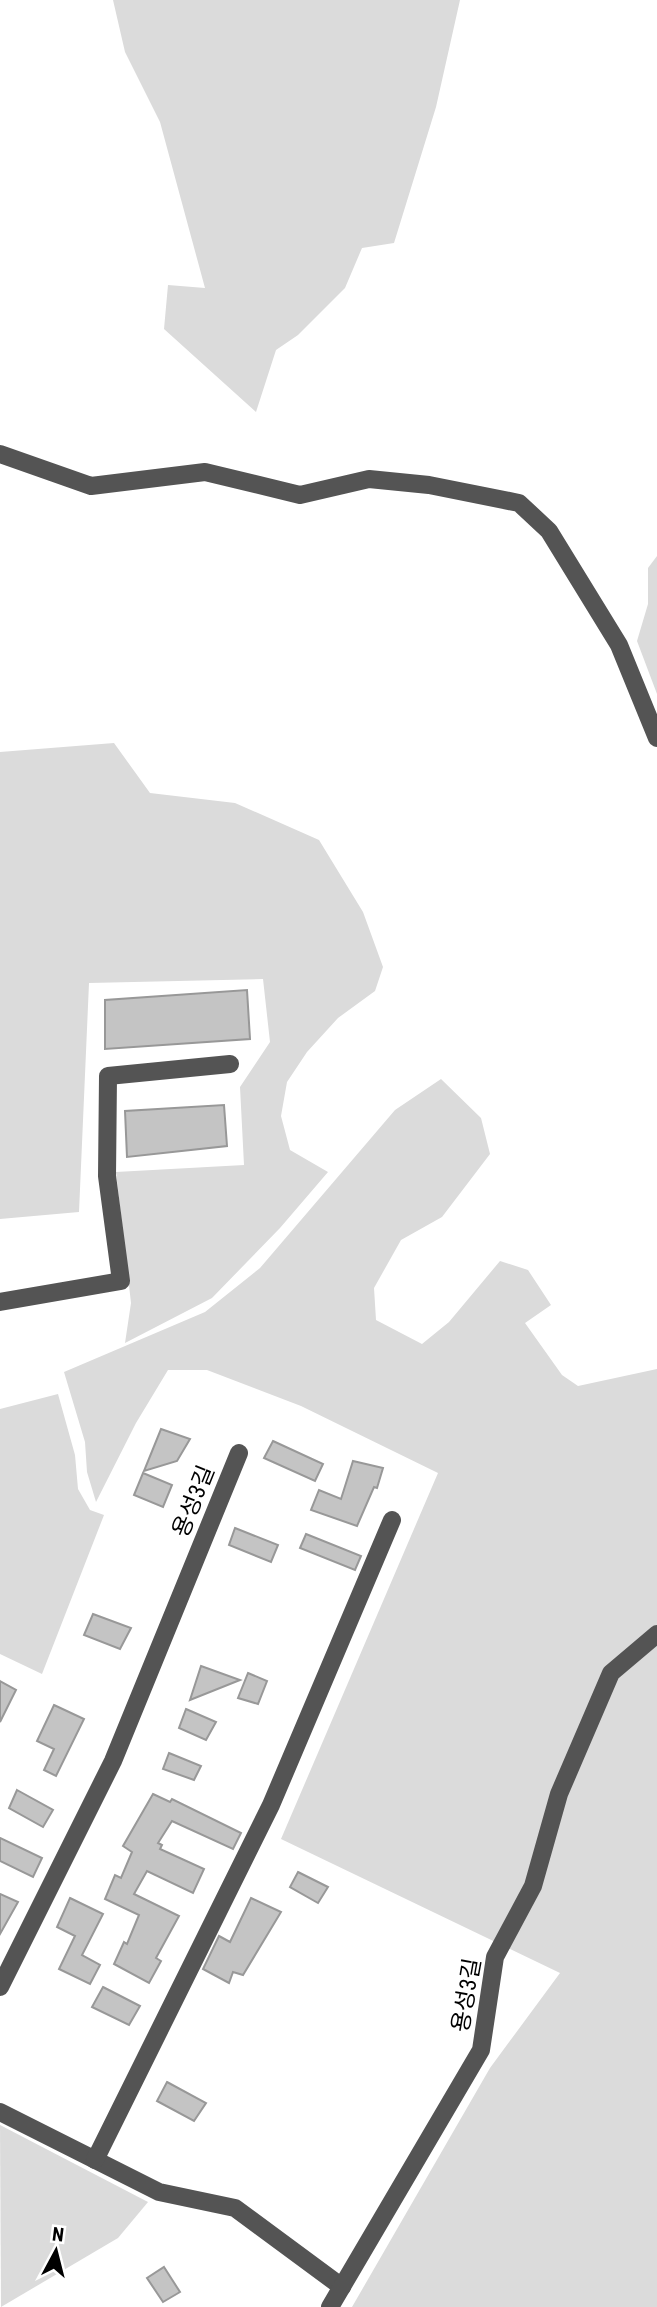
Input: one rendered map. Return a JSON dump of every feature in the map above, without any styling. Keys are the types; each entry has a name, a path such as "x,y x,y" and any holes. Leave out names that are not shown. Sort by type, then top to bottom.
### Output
{"street":[{"path":"0,453 91,486 205,472 300,495 369,479 429,485 519,503 549,531 593,600 619,645 657,738"},
{"path":"0,1302 121,1281 107,1176 108,1076 230,1064"},
{"name":"용성3길","path":"0,1987 113,1761 239,1453"},
{"path":"95,2160 271,1805 392,1520"},
{"name":"용성3길","path":"330,2307 481,2050 495,1957 533,1886 559,1794 611,1673 657,1634"},
{"path":"0,2112 159,2192 234,2208 342,2287"}],"shaded area":[{"path":"113,0 460,0 436,107 394,243 362,248 345,288 298,335 276,350 256,412 164,329 168,285 205,288 160,122 125,52"},
{"path":"657,556 657,694 637,641 648,604 648,568"},
{"path":"114,743 150,793 235,803 319,840 363,912 383,967 375,991 338,1018 307,1052 287,1082 281,1116 290,1150 328,1172 280,1228 212,1298 125,1343 131,1303 116,1172 244,1165 240,1087 270,1042 263,979 89,983 79,1212 0,1219 0,752"},
{"path":"441,1079 481,1118 490,1154 442,1217 401,1240 374,1288 376,1320 422,1344 449,1322 500,1261 528,1270 551,1305 525,1323 562,1375 578,1386 657,1369 657,2307 352,2307 490,2068 560,1973 281,1839 438,1473 301,1406 207,1370 168,1370 136,1423 96,1502 87,1472 85,1442 64,1372 205,1312 260,1268 395,1110"},
{"path":"58,1394 75,1455 78,1489 90,1510 104,1515 42,1674 0,1654 0,1409"},
{"path":"0,2125 148,2202 118,2238 1,2307"}],"building":[{"path":"247,990 250,1039 105,1049 105,1000"},
{"path":"224,1105 227,1146 127,1157 125,1111"},
{"path":"161,1429 190,1439 177,1461 144,1471"},
{"path":"273,1441 323,1464 315,1481 264,1458"},
{"path":"353,1461 383,1468 377,1488 374,1487 357,1526 311,1510 319,1490 341,1499"},
{"path":"143,1473 172,1485 163,1507 134,1495"},
{"path":"235,1528 278,1545 271,1562 229,1545"},
{"path":"306,1534 361,1556 355,1570 300,1548"},
{"path":"93,1614 131,1628 120,1649 84,1635"},
{"path":"201,1666 240,1680 190,1700"},
{"path":"248,1673 267,1681 258,1704 238,1698"},
{"path":"0,1681 16,1690 0,1722"},
{"path":"54,1705 84,1719 56,1776 44,1770 54,1749 37,1741"},
{"path":"186,1709 216,1722 206,1740 179,1728"},
{"path":"169,1753 201,1766 194,1780 163,1769"},
{"path":"17,1790 53,1810 43,1827 9,1808"},
{"path":"153,1794 170,1802 172,1799 241,1833 233,1849 172,1821 158,1843 162,1845 160,1849 204,1869 193,1893 147,1871 134,1894 179,1916 156,1958 161,1961 149,1983 114,1964 124,1942 127,1944 139,1915 105,1899 115,1875 121,1878 132,1852 123,1846"},
{"path":"0,1838 42,1858 33,1877 0,1861"},
{"path":"298,1872 328,1887 318,1903 290,1887"},
{"path":"0,1894 18,1902 0,1934"},
{"path":"70,1898 103,1914 82,1955 100,1965 90,1984 59,1969 75,1936 57,1927"},
{"path":"251,1898 281,1912 243,1975 233,1972 229,1983 203,1969 219,1936 230,1942"},
{"path":"103,1987 140,2006 129,2025 92,2007"},
{"path":"167,2082 206,2103 194,2121 157,2101"},
{"path":"164,2267 180,2292 163,2302 147,2278"}]}
